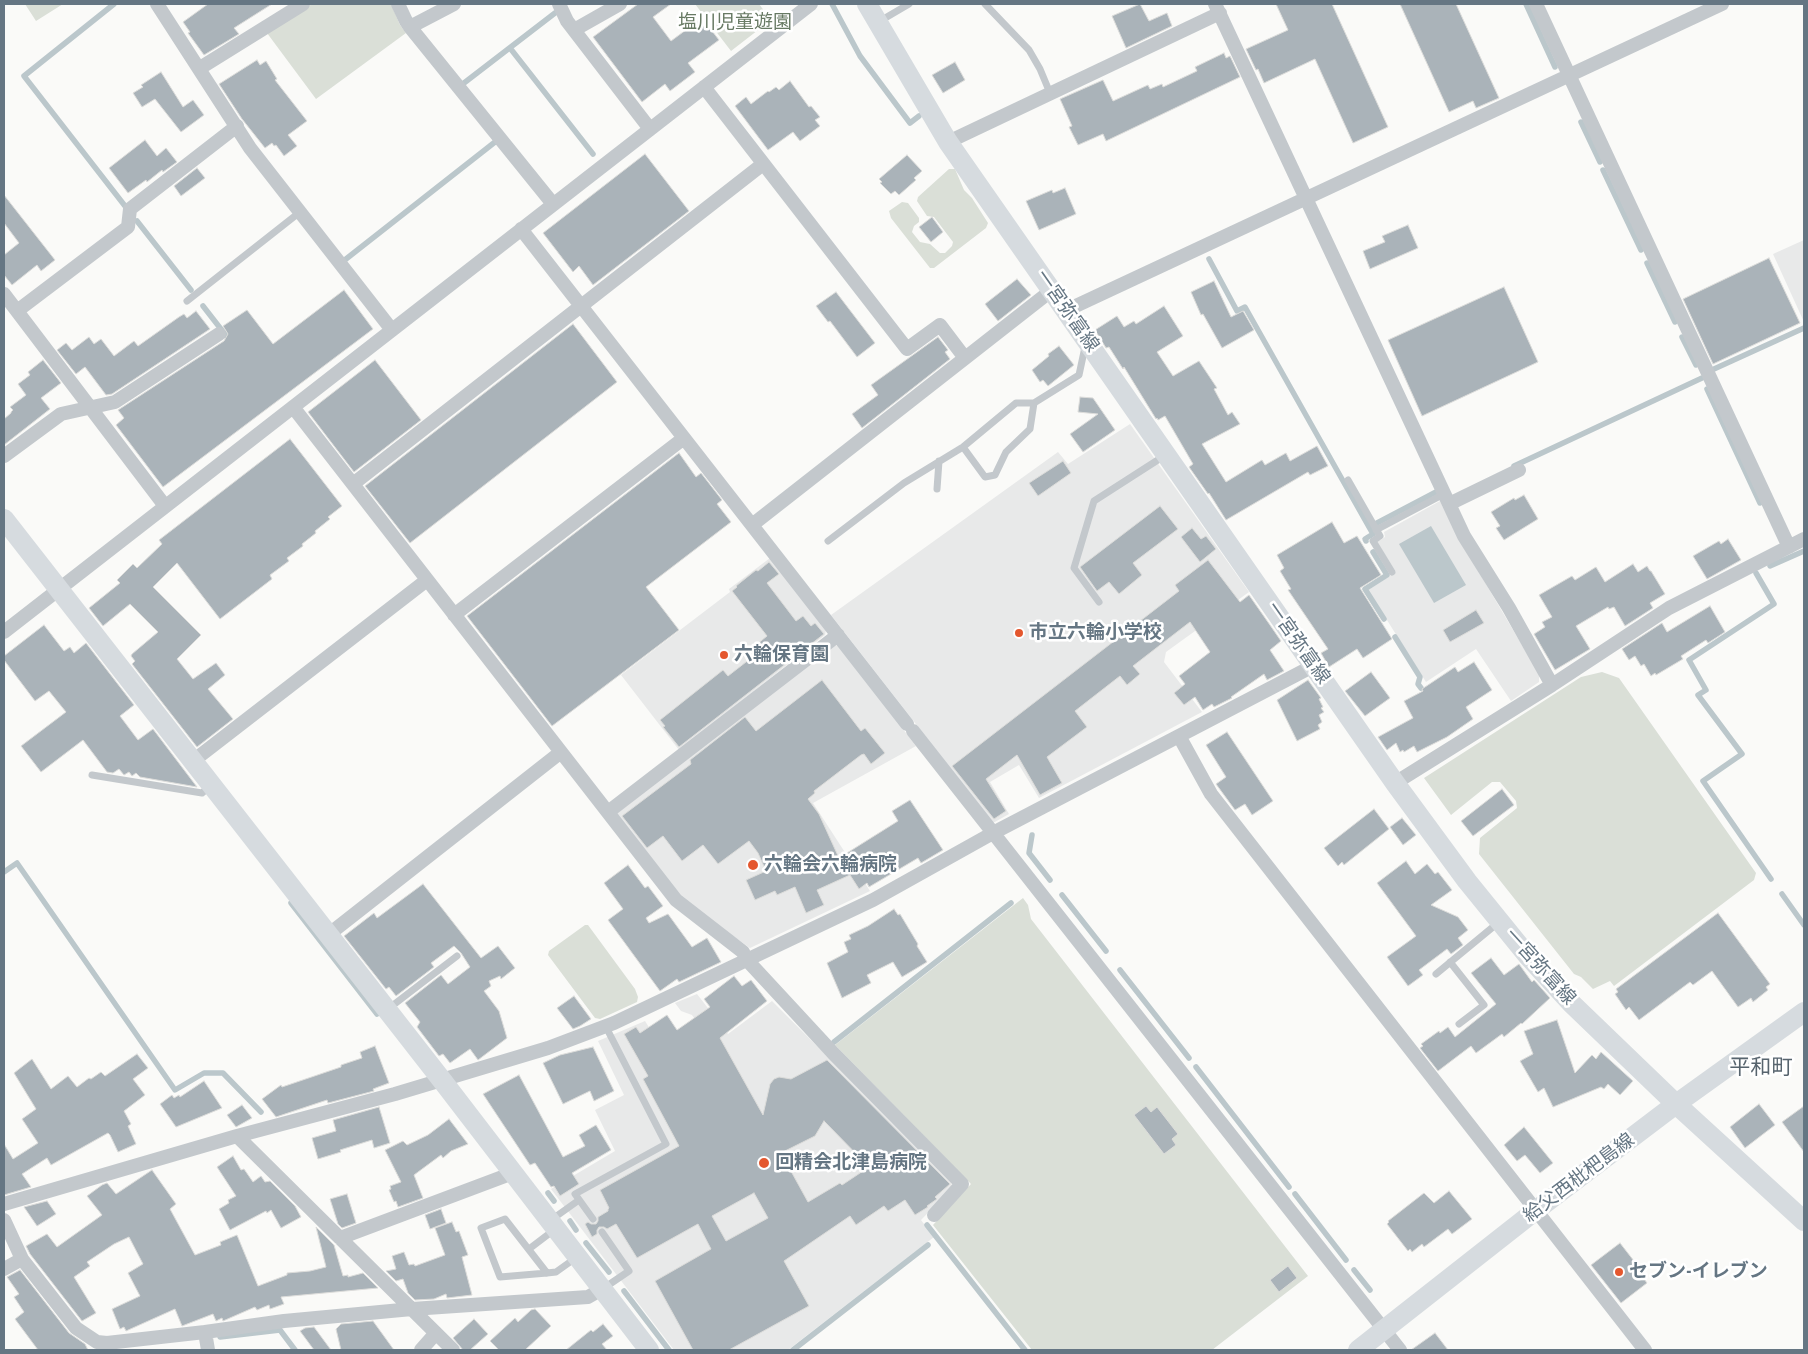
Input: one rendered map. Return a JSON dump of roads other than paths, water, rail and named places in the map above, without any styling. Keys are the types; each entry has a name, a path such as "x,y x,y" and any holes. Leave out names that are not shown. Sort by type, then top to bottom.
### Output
{"main road":[{"name":"一宮弥富線","path":"866,4 948,142 1067,310 1395,783 1467,881 1527,955 1572,1003 1676,1104 1804,1221"},
{"path":"4,519 441,1079 649,1350"},
{"name":"給父西枇杷島線","path":"1358,1350 1535,1211 1676,1104 1804,1012"}],"street":[{"path":"157,4 250,148 392,330"},
{"path":"200,68 303,4"},
{"path":"398,4 410,27 553,204"},
{"path":"410,27 454,4"},
{"path":"559,4 567,21 650,129"},
{"path":"574,30 620,4"},
{"path":"4,632 811,4"},
{"path":"1536,4 1789,546"},
{"path":"1067,310 1722,4"},
{"path":"948,142 1050,94 1217,9 1464,536 1509,608 1552,685"},
{"path":"704,87 907,349 940,325 966,358"},
{"path":"17,311 128,226 130,209 237,126"},
{"path":"353,484 763,164"},
{"path":"521,229 992,833 1400,1350"},
{"path":"752,525 1052,290"},
{"path":"4,294 165,506"},
{"path":"4,456 61,414 115,402 219,334"},
{"path":"293,407 676,900 743,952 746,959 833,1053 962,1184 934,1215"},
{"path":"454,615 684,438"},
{"path":"1447,499 1519,470"},
{"path":"1395,783 1552,685 1669,608 1804,539"},
{"path":"193,761 427,580"},
{"path":"608,812 838,635"},
{"path":"4,1204 237,1136 395,1094 548,1048 606,1026 873,900 992,833 1315,666"},
{"path":"1179,736 1211,794 1645,1350"},
{"path":"328,935 561,752"},
{"path":"237,1136 453,1350"},
{"path":"340,1238 513,1173"},
{"path":"4,1220 22,1259 76,1328 105,1346 284,1321 412,1309 588,1297 602,1289"},
{"path":"4,1269 22,1259"},
{"path":"205,1332 208,1350"},
{"path":"421,1350 436,1333"}],"lane":[{"path":"877,23 910,4"},
{"path":"985,4 1029,50 1040,69 1050,94"},
{"path":"187,301 300,212"},
{"path":"828,542 904,483 962,447 1016,403 1034,403 1079,375 1087,339"},
{"path":"962,447 984,477 995,474 1006,452 1030,429 1034,403"},
{"path":"1099,602 1074,568 1094,502 1167,454"},
{"path":"937,489 939,461"},
{"path":"1348,480 1380,536 1373,541 1392,572"},
{"path":"1376,530 1447,499"},
{"path":"92,775 202,793 212,785"},
{"path":"1436,974 1500,922"},
{"path":"387,1010 457,956"},
{"path":"1450,962 1484,1005 1459,1024"},
{"path":"593,1220 575,1194 666,1144 606,1026"},
{"path":"529,1249 579,1200"},
{"path":"547,1272 505,1219 482,1228 500,1277 556,1272 577,1257"},
{"path":"602,1232 628,1271 602,1289"}],"waterway":[{"path":"114,4 24,76 125,206"},
{"path":"832,4 860,56 910,123 919,116"},
{"path":"1526,4 1555,67"},
{"path":"464,83 555,13"},
{"path":"510,48 593,154"},
{"path":"1581,122 1600,162"},
{"path":"346,259 495,142"},
{"path":"1603,170 1641,250"},
{"path":"137,221 191,290"},
{"path":"1209,259 1237,311 1245,307 1373,534 1365,539 1366,541"},
{"path":"1647,263 1675,322"},
{"path":"203,306 231,342"},
{"path":"1714,369 1804,328"},
{"path":"1682,337 1696,365"},
{"path":"1514,466 1702,378"},
{"path":"1707,389 1760,503"},
{"path":"1377,523 1436,492"},
{"path":"1770,566 1804,551"},
{"path":"1373,552 1387,575 1365,589 1384,619"},
{"path":"1756,573 1774,604 1689,660 1706,690 1698,695 1742,754 1703,781 1771,879"},
{"path":"1395,637 1420,677 1418,684 1421,688"},
{"path":"1032,835 1029,853 1050,880"},
{"path":"4,872 17,863 175,1090 204,1073 223,1073 261,1112"},
{"path":"1782,894 1804,925"},
{"path":"1062,895 1106,951"},
{"path":"291,903 377,1014"},
{"path":"834,1042 1011,903"},
{"path":"1120,970 1189,1058"},
{"path":"1196,1067 1289,1187"},
{"path":"548,1193 554,1201"},
{"path":"1295,1194 1346,1260"},
{"path":"570,1221 576,1230"},
{"path":"927,1225 1025,1350"},
{"path":"586,1243 609,1272"},
{"path":"793,1350 928,1245"},
{"path":"1354,1270 1370,1290"},
{"path":"624,1291 669,1350"},
{"path":"220,1337 280,1330 295,1350"}],"place":[{"name":"市立六輪小学校","path":"1019,633"},
{"name":"六輪保育園","path":"724,655"},
{"name":"六輪会六輪病院","path":"753,865"},
{"name":"回精会北津島病院","path":"764,1163"},
{"name":"セブン-イレブン","path":"1619,1272"}],"district":[{"name":"平和町","path":"1761,1068"}],"park label":[{"name":"塩川児童遊園","path":"735,23"}]}
